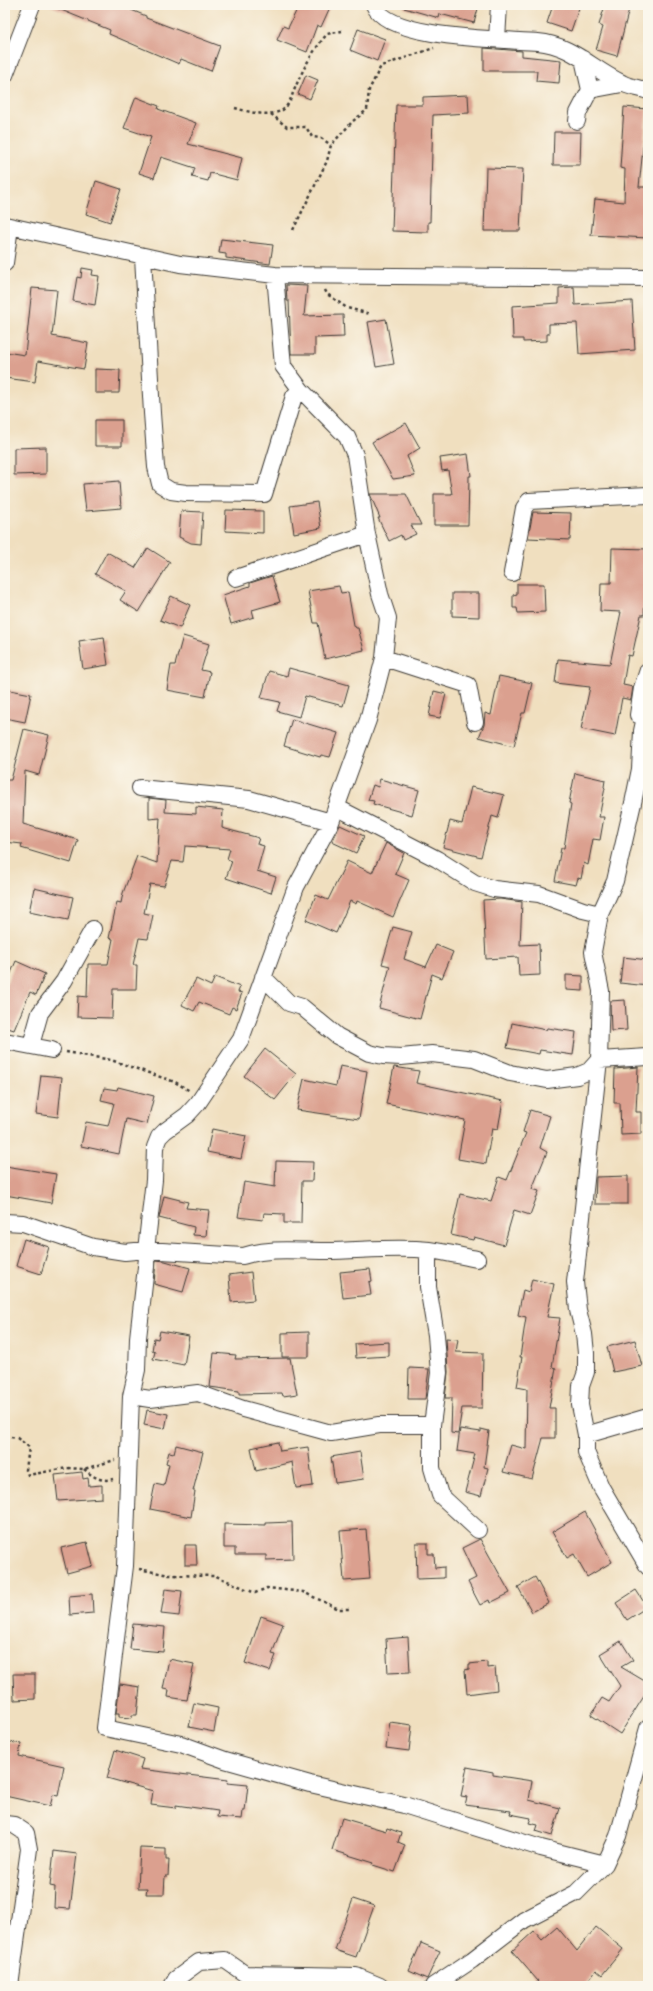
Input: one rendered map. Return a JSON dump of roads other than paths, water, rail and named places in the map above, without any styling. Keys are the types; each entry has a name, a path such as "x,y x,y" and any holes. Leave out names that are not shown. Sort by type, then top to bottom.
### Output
{"street":[{"path":"5,75 32,5"},
{"path":"374,5 379,14 406,28 449,35 540,42 567,49 622,84 648,91"},
{"path":"496,39 499,5"},
{"path":"576,121 590,90 583,59"},
{"path":"590,90 622,84"},
{"path":"5,263 8,226 180,264 275,275 648,278"},
{"path":"143,257 156,467 160,484 171,491 186,493 264,494 294,396 301,390"},
{"path":"275,275 283,366 301,390 347,437 355,455 366,534 380,594 388,618 384,658 368,720 333,814 296,887 262,977 241,1039 198,1103 187,1115 165,1131 155,1146 154,1188 146,1250 148,1258 138,1338 137,1370 130,1396 125,1566 105,1728 181,1744 225,1760 310,1784 404,1805 541,1848 605,1864"},
{"path":"512,573 524,508 528,501 648,495"},
{"path":"236,578 366,534"},
{"path":"384,658 468,685 475,722"},
{"path":"628,790 642,688 648,670"},
{"path":"648,703 642,731 640,769 633,802 615,881 600,914 592,952 601,991 599,1060 575,1282 578,1310 584,1334 586,1353 586,1372 580,1386 580,1405 586,1435 586,1452 594,1473 648,1567"},
{"path":"140,788 249,799 333,814 437,858 475,883 494,889 539,894 583,910 600,914"},
{"path":"31,1045 40,1013 64,981 93,929"},
{"path":"262,977 289,1003 302,1007 337,1036 370,1053 401,1057 432,1054 474,1059 510,1074 547,1080 577,1076 589,1071 599,1060 648,1057"},
{"path":"5,1041 52,1050"},
{"path":"5,1222 23,1223 93,1247 125,1252 146,1250 244,1256 257,1252 283,1249 326,1251 365,1249 428,1250 477,1259"},
{"path":"428,1250 428,1287 436,1335 439,1373 432,1425 432,1468 440,1495 478,1530"},
{"path":"130,1396 150,1398 198,1393 243,1409 331,1433 379,1425 432,1425"},
{"path":"586,1435 648,1417"},
{"path":"433,1986 472,1960 524,1920 576,1893 605,1864 618,1836 648,1728"},
{"path":"5,1824 14,1825 26,1833 29,1849 10,1986"},
{"path":"172,1986 176,1979 199,1962 225,1960 245,1974 356,1976 380,1986"}]}
